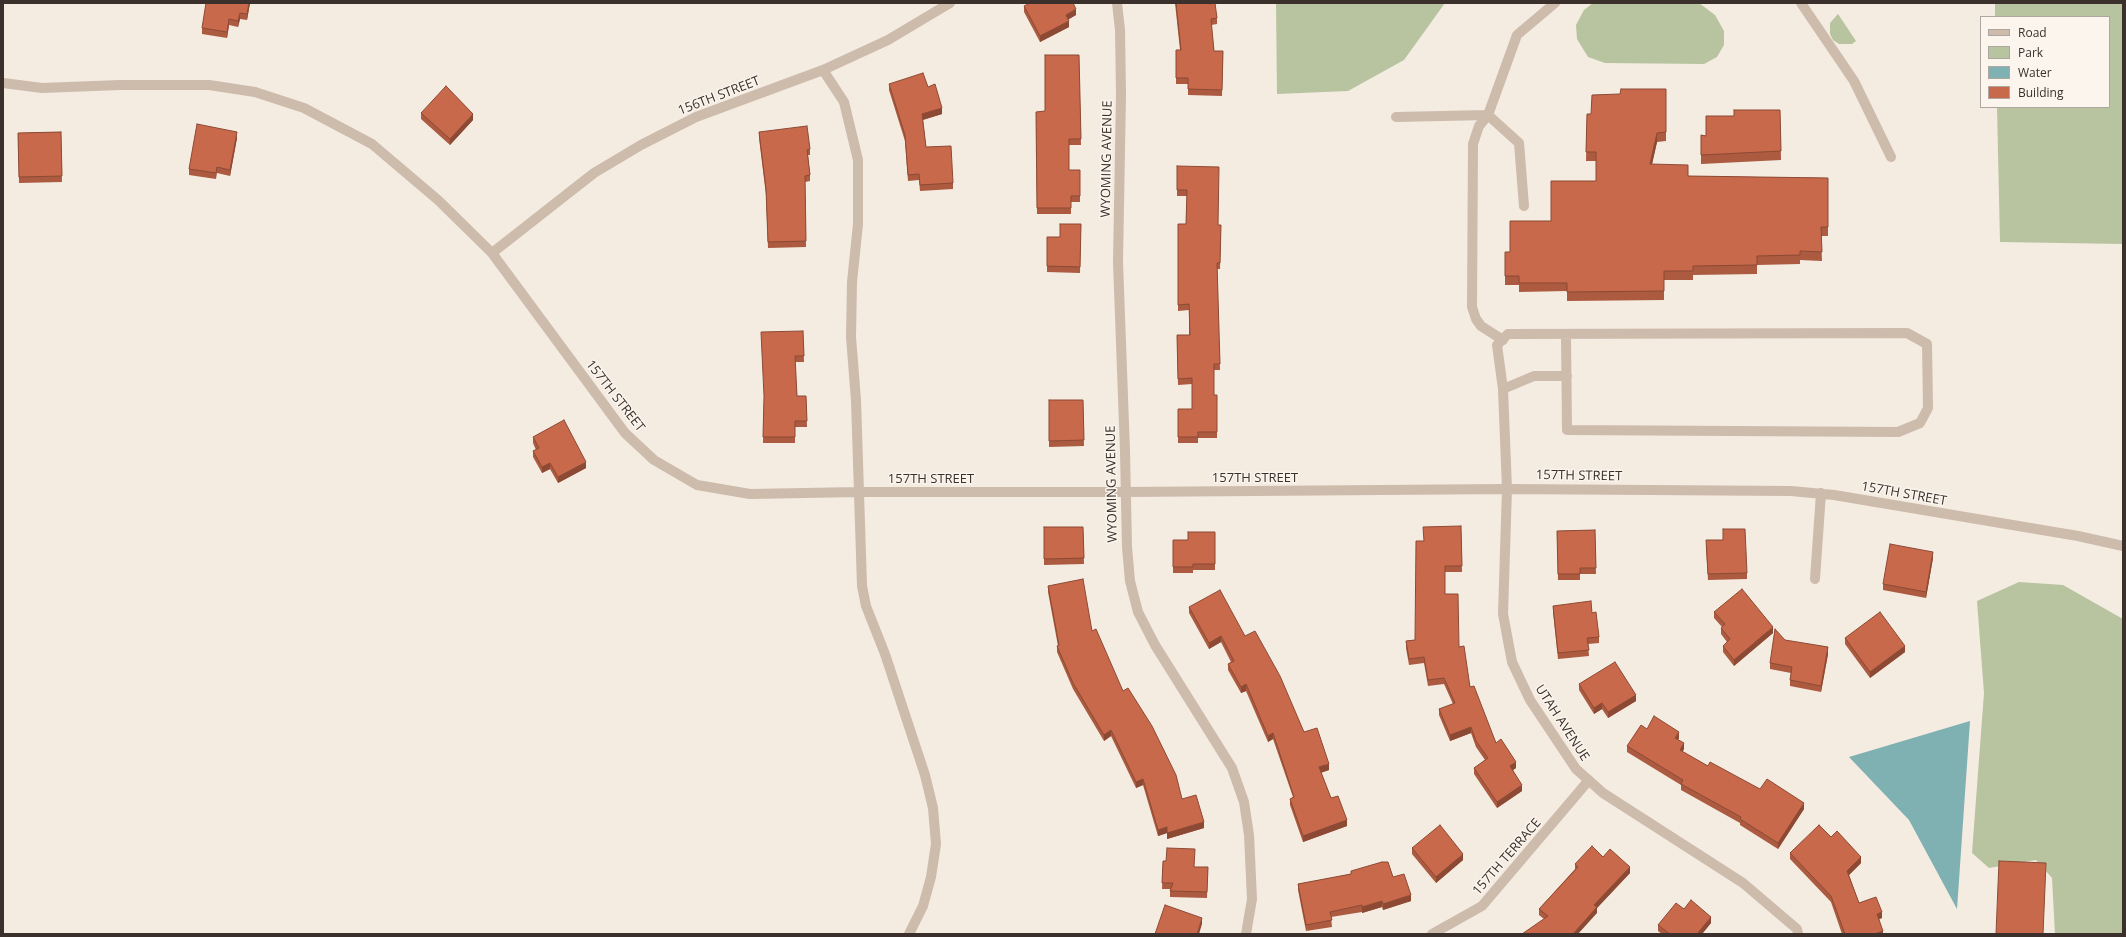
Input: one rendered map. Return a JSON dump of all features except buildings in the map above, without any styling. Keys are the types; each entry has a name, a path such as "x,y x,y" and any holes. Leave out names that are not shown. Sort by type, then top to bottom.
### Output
{"street":[{"name":"156TH STREET","path":"492,253 540,213 594,173 641,144 696,117 823,70 888,40 950,3"},
{"name":"WYOMING AVENUE","path":"1117,3 1120,30 1121,94 1118,262 1126,492 1126,548 1130,581 1138,612 1155,645 1232,768 1244,802 1249,835 1252,899 1246,934"},
{"path":"1555,3 1517,36 1488,115 1479,126 1473,144 1472,307 1476,319 1481,326 1503,340 1508,334 1907,333 1927,344 1928,408 1920,423 1898,432 1567,430 1566,334"},
{"path":"1801,3 1854,81 1891,157"},
{"path":"823,70 844,102 858,160 858,224 852,282 850,337 856,400 860,562 865,599 926,775 932,808 936,844 932,871 923,906 909,934"},
{"name":"157TH STREET","path":"3,83 42,88 120,85 209,85 255,92 304,108 372,144 438,200 492,253 625,433 654,460 697,485 750,494 858,492 1126,492 1507,489 1791,491 1821,493 2078,536 2123,546"},
{"path":"1396,117 1488,115 1519,143 1524,206"},
{"name":"UTAH AVENUE","path":"1503,340 1498,345 1503,389 1507,489 1503,614 1512,662 1530,700 1576,769 1603,793 1743,883 1797,929 1798,934"},
{"path":"1503,389 1534,376 1567,376"},
{"path":"1815,578 1821,493"},
{"name":"157TH TERRACE","path":"1432,934 1482,906 1589,780"}],"green space":[{"path":"1276,3 1445,3 1404,60 1348,91 1277,94"},
{"path":"1593,3 1699,3 1715,15 1724,31 1724,45 1717,57 1704,64 1605,63 1588,57 1577,39 1576,25 1584,10"},
{"path":"1995,3 2123,3 2123,244 2000,242 1997,108 2110,108 2110,16 1995,16"},
{"path":"1838,14 1856,41 1852,44 1839,44 1833,40 1830,34 1830,23"},
{"path":"2019,582 2063,585 2123,619 2123,934 2055,934 2052,878 2036,860 1989,868 1972,853 1984,693 1977,601"}],"water":[{"path":"1970,721 1957,909 1909,820 1849,757"}]}
